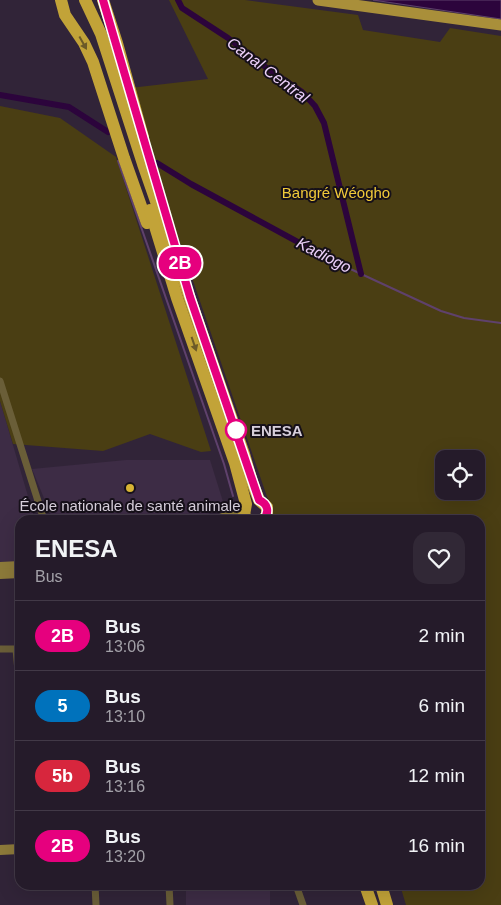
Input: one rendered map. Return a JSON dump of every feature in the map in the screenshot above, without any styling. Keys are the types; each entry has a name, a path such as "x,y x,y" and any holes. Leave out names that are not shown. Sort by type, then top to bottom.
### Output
{"highway":[{"path":"61,0 66,15 84,43 93,62 152,236 184,298"},
{"path":"78,0 95,35 184,298 259,500"},
{"path":"85,0 102,34 143,164 235,463 246,504 244,511 246,515"},
{"path":"103,0 184,298"},
{"path":"108,0 110,22"},
{"path":"246,504 252,500 263,501 267,507 266,515"},
{"path":"367,890 372,905"},
{"path":"382,890 387,905"}],"main road":[{"path":"318,0 501,25"}],"street":[{"path":"0,381 42,515"},
{"path":"230,515 246,504"},
{"path":"0,567 15,566"},
{"path":"0,574 15,573"},
{"path":"0,650 15,649"},
{"path":"0,850 15,849"},
{"path":"95,890 96,905"},
{"path":"169,890 170,905"},
{"path":"298,890 303,905"}],"shaded area":[{"path":"373,0 501,0 501,19"},
{"path":"0,401 34,515 15,515 15,562 0,562"},
{"name":"École nationale de santé animale","path":"126,460 210,460 225,508 205,515 51,515 32,469"},
{"path":"186,890 270,890 270,905 186,905"}],"green space":[{"name":"Bangré Wéogho","path":"169,0 245,0 358,15 363,30 440,42 450,28 501,36 501,905 406,905 402,890 485,890 485,515 273,515 178,237 130,88 208,79"},
{"path":"0,106 60,118 116,157 211,451 201,452 150,434 103,451 13,444 0,401"}],"waterway":[{"name":"Canal Central","path":"178,0 182,8 228,38 302,92 315,106 324,123 361,274"},
{"name":"Kadiogo","path":"0,95 69,107 108,132"},
{"path":"118,161 224,464 233,496"},
{"name":"Kadiogo","path":"157,163 191,184 331,260"},
{"name":"Kadiogo","path":"331,260 441,311 464,318 501,323"}],"bus line":[{"name":"2B","path":"103,0 190,297 252,482 259,500 266,504 267,515"}],"place":[{"name":"ENESA","path":"236,430"},
{"name":"École nationale de santé animale","path":"130,488"}]}
